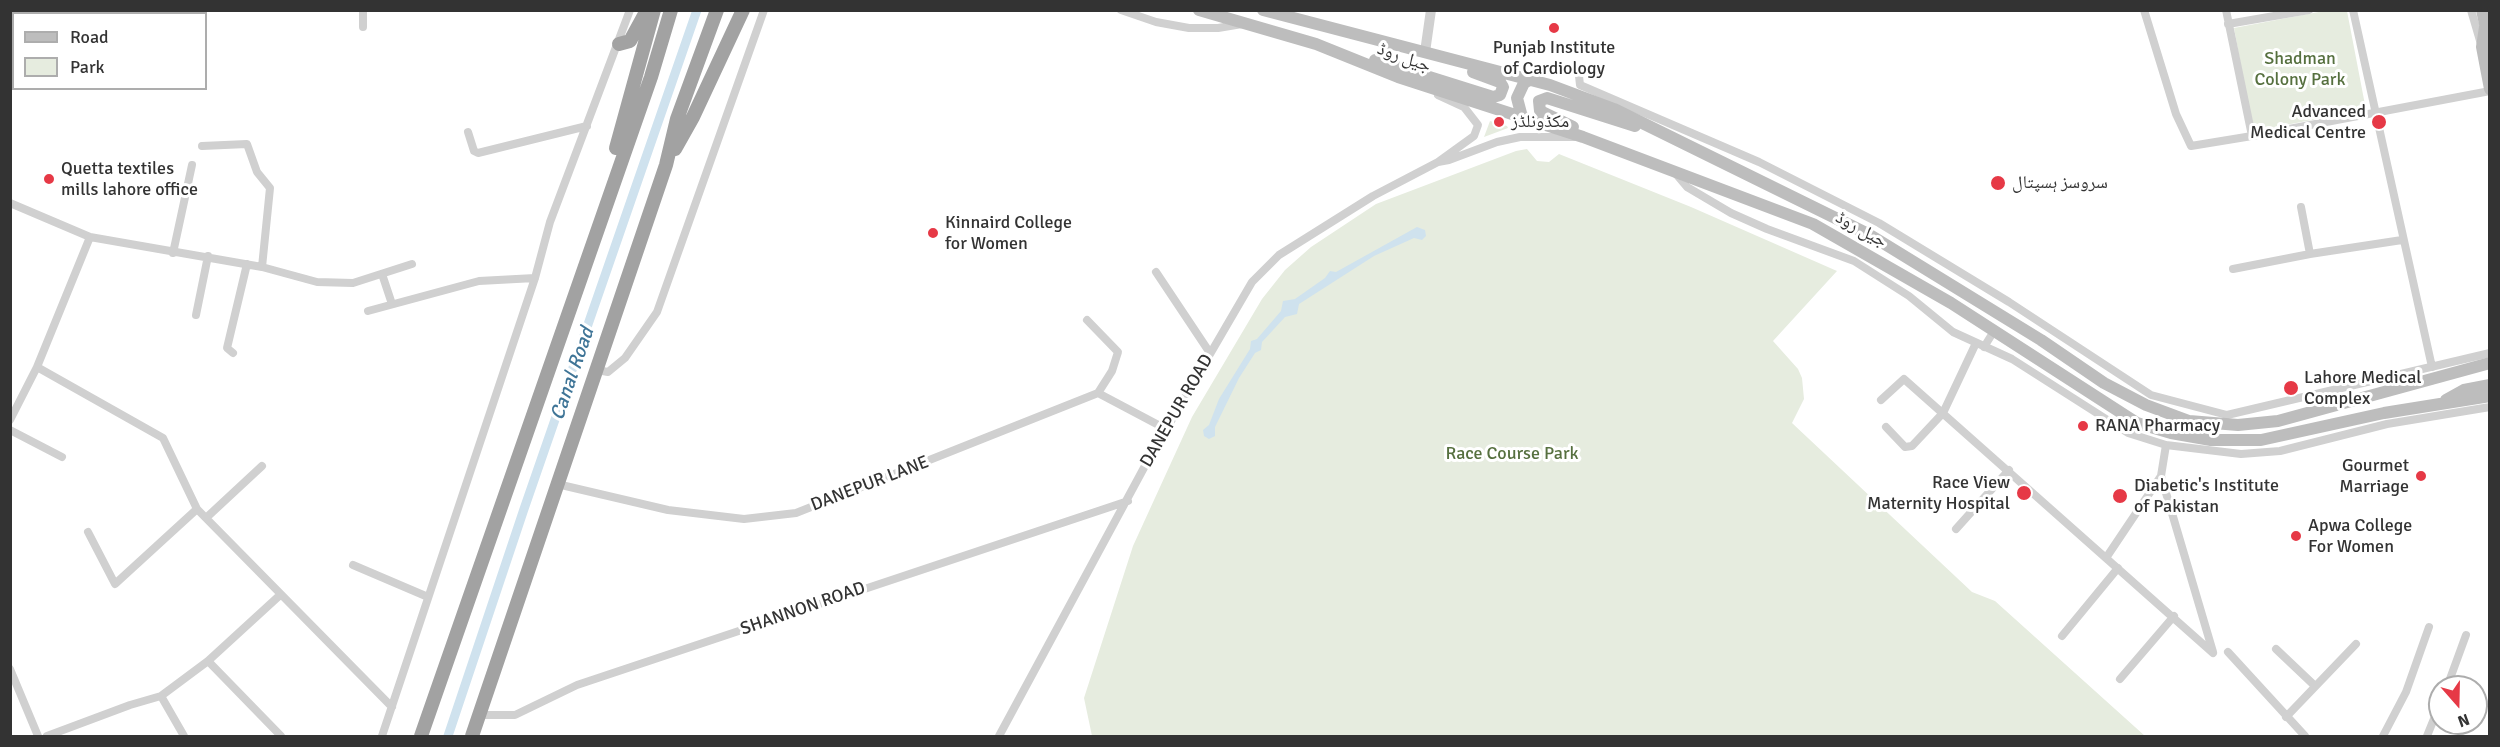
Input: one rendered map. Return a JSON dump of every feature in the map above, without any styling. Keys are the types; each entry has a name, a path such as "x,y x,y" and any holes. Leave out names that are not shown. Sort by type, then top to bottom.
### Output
{"highway":[{"path":"619,44 630,41 647,10"},
{"path":"600,217 654,10"},
{"path":"421,736 600,217 651,77 671,10"},
{"path":"472,736 666,165 677,120 717,10"},
{"path":"666,165 693,117 742,10"}],"main road":[{"name":"جیل روڈ","path":"1199,10 1316,44 1398,77 1583,137 1813,224 1872,256 2138,423 2188,437 2235,441 2262,440 2384,413 2490,396"},
{"name":"جیل روڈ","path":"1263,10 1529,80 1614,109 1870,235 2041,340 2104,383 2146,405 2189,420 2238,426 2278,421 2490,363"},
{"path":"2482,10 2486,27 2490,90"},
{"path":"1316,44 1493,97 1500,95 1503,91 1500,82 1425,52"},
{"path":"1522,117 1517,98 1524,83 1529,80"},
{"path":"1642,158 1543,113 1538,109 1539,101 1547,98 1668,137"},
{"path":"2473,367 2490,370"},
{"path":"2439,404 2464,390 2490,385"}],"street":[{"path":"363,10 363,27"},
{"path":"382,736 535,278 549,222 619,44 630,10"},
{"path":"597,370 608,372 625,358 657,312 764,10"},
{"path":"1121,10 1156,22 1189,28 1218,28 1242,24"},
{"path":"1425,52 1431,10"},
{"path":"2144,10 2176,114 2191,146 2374,114 2490,90"},
{"path":"2226,10 2252,136"},
{"path":"2228,24 2309,10"},
{"path":"2353,10 2374,114 2432,367"},
{"path":"2471,10 2486,47"},
{"path":"1578,76 1580,86 1759,162 1880,223 2009,302 2151,395 2227,415 2490,353"},
{"name":"DANEPUR ROAD","path":"999,736 1166,429 1252,282 1279,255 1373,196 1438,162 1474,136 1478,125 1464,107 1398,77"},
{"path":"468,132 474,151 478,153 587,126"},
{"name":"DANEPUR ROAD","path":"1438,162 1449,160 1497,141 1520,137 1583,137"},
{"path":"202,146 247,144 257,172 270,188 262,267"},
{"path":"173,253 192,165"},
{"path":"1673,170 1687,187 1731,213 1767,230 1854,261 1909,296 1939,323 1980,345 2012,358 2128,433 2166,445 2241,454 2280,451 2388,424 2490,407"},
{"path":"10,203 90,237 173,253 208,256 262,267 317,282 353,283 412,264"},
{"path":"2301,207 2310,254"},
{"path":"10,420 37,367 90,237"},
{"path":"2233,269 2402,240"},
{"path":"196,315 208,256"},
{"path":"233,353 227,348 247,264"},
{"path":"1156,272 1210,352"},
{"path":"382,274 392,304"},
{"path":"368,311 478,281 535,278"},
{"path":"1087,320 1118,352 1112,371 1098,393 1166,429"},
{"path":"1887,427 1908,448 1943,413 1980,345 1994,331"},
{"path":"37,367 163,438 197,509 279,596 392,707"},
{"path":"1881,400 1904,379 2174,616 2213,653 2161,476"},
{"name":"DANEPUR LANE","path":"557,484 690,512 744,519 796,513 1098,393"},
{"path":"10,430 62,458"},
{"path":"2106,558 2161,476 2166,445"},
{"path":"206,518 262,466"},
{"path":"1956,529 2009,470"},
{"name":"SHANNON ROAD","path":"480,715 515,715 577,685 1128,501"},
{"path":"88,532 115,584 197,509"},
{"path":"353,565 428,597"},
{"path":"2062,636 2118,568"},
{"path":"47,736 161,696 208,661 279,596"},
{"path":"2120,679 2174,616"},
{"path":"2383,736 2406,692 2429,627"},
{"path":"2451,675 2466,635"},
{"path":"2286,717 2356,644"},
{"path":"2276,649 2315,686"},
{"path":"2228,652 2305,736"},
{"path":"208,661 281,736"},
{"path":"10,669 38,736"},
{"path":"161,696 184,736"}],"green space":[{"name":"Shadman Colony Park","path":"2324,11 2347,11 2366,110 2253,131 2234,28"},
{"path":"1490,121 1507,126 1508,128 1484,137"},
{"name":"Race Course Park","path":"1527,149 1537,161 1549,162 1559,154 1691,207 1837,271 1773,341 1798,369 1802,378 1804,399 1792,423 1972,592 1995,601 2145,736 1092,736 1084,698 1133,546 1192,417 1262,299 1285,270 1311,247 1376,204 1516,151"}],"water":[{"path":"1417,227 1425,230 1426,236 1422,240 1414,238 1374,256 1299,304 1297,314 1285,317 1262,342 1261,350 1255,353 1239,378 1215,427 1215,436 1209,439 1204,436 1203,430 1209,425 1219,399 1250,349 1251,341 1257,339 1281,311 1283,301 1295,299 1325,278 1330,271 1336,272"}],"waterway":[{"name":"Canal Road","path":"448,736 697,10"}],"place":[{"name":"Punjab Institute of Cardiology","path":"1554,28"},
{"name":"مکڈونلڈز","path":"1499,122"},
{"name":"Advanced Medical Centre","path":"2379,122"},
{"name":"Quetta textiles mills lahore office","path":"49,179"},
{"name":"سروسز ہسپتال","path":"1998,183"},
{"name":"Kinnaird College for Women","path":"933,233"},
{"name":"Lahore Medical Complex","path":"2291,388"},
{"name":"RANA Pharmacy","path":"2083,426"},
{"name":"Gourmet Marriage","path":"2421,476"},
{"name":"Race View Maternity Hospital","path":"2024,493"},
{"name":"Diabetic's Institute of Pakistan","path":"2120,496"},
{"name":"Apwa College For Women","path":"2296,536"}]}
